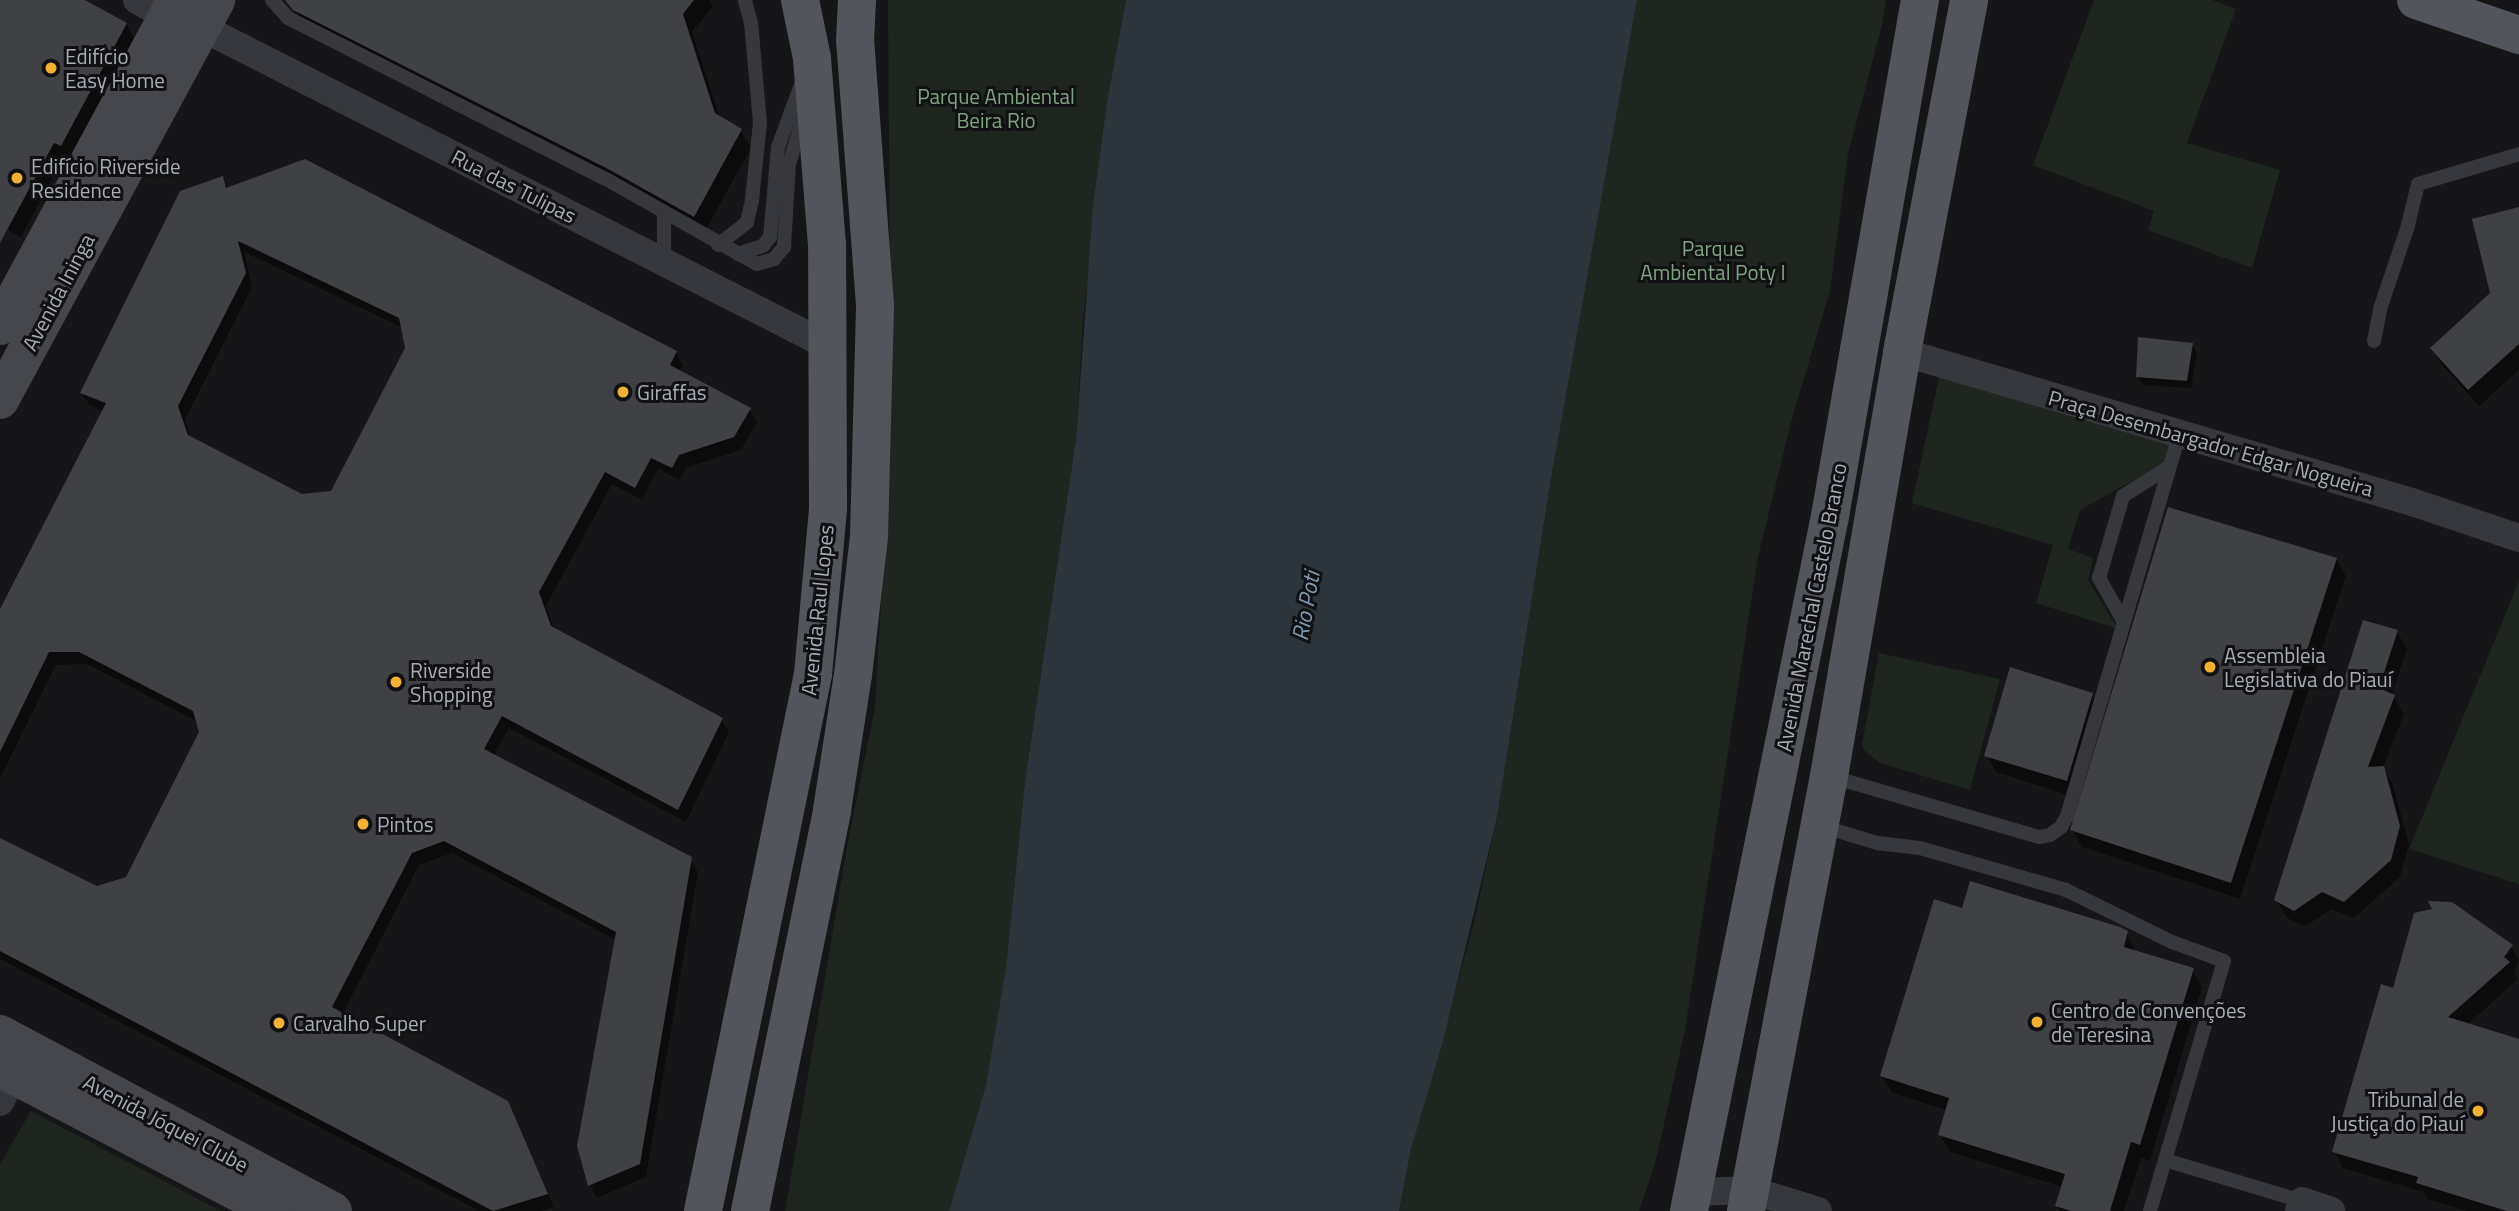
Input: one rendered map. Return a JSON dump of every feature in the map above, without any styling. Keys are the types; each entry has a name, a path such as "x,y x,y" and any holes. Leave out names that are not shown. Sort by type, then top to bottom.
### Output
{"main road":[{"name":"Avenida Raul Lopes","path":"703,1211 813,674 828,508 827,246 813,72 800,0"},
{"name":"Avenida Raul Lopes","path":"750,1211 832,810 853,675 869,536 875,305 855,41 857,0"},
{"name":"Avenida Marechal Castelo Branco","path":"1691,1202 1830,516 1920,0"},
{"name":"Avenida Marechal Castelo Branco","path":"1749,1200 1866,571 1902,352 1969,0"},
{"path":"1959,61 1982,0"},
{"path":"2416,0 2519,35"},
{"name":"Avenida Ininga","path":"0,326 179,9"},
{"name":"Avenida Ininga","path":"0,400 179,9"},
{"path":"1830,516 1874,521"},
{"path":"1821,563 1866,571"},
{"name":"Avenida Jóquei Clube","path":"0,1034 333,1211"},
{"name":"Avenida Jóquei Clube","path":"5,1082 274,1211"}],"street":[{"name":"Rua das Tulipas","path":"179,9 827,345"},
{"name":"Praça Desembargador Edgar Nogueira","path":"1902,352 2412,502 2519,538"},
{"path":"1691,1202 1749,1200 1818,1211"},
{"path":"2300,1206 2331,1211"}],"lane":[{"path":"272,0 288,18 606,179 757,264 766,264 781,254 785,247 789,164 813,72"},
{"path":"718,244 747,222 752,200 760,123 751,23 745,0"},
{"path":"738,254 764,246 770,237 778,147 813,72"},
{"path":"2374,341 2379,309 2407,229 2418,184 2519,154"},
{"path":"664,214 664,261"},
{"path":"1829,776 2039,837 2050,835 2061,827 2067,816 2179,435"},
{"path":"2124,622 2099,578 2123,496 2169,467"},
{"path":"1819,826 1877,843 1920,848 2066,890 2172,942 2224,961 2150,1211"},
{"path":"2165,1160 2300,1206"}],"green space":[{"name":"Parque Ambiental Beira Rio","path":"888,0 1126,0 1108,96 1083,320 1076,439 1025,781 1006,967 986,1085 949,1211 785,1211 848,842 875,707 891,428"},
{"name":"Parque Ambiental Poty I","path":"1637,0 1886,0 1883,21 1848,154 1830,291 1791,422 1758,557 1685,1030 1655,1164 1639,1211 1399,1211 1411,1149 1473,927 1497,817 1551,479"},
{"path":"2094,0 2212,0 2236,9 2187,143 2280,170 2252,268 2148,230 2154,211 2033,165"},
{"path":"1940,373 2172,442 2165,463 2080,510 2068,549 2093,558 2088,580 2118,629 2036,603 2053,545 1912,503"},
{"path":"2519,581 2519,884 2409,849"},
{"path":"1879,653 2000,679 1970,790 1880,763 1864,750 1862,744"},
{"path":"31,1111 221,1211 0,1211 0,1164"}],"water":[{"name":"Rio Poti","path":"1126,0 1637,0 1551,479 1497,817 1443,1041 1411,1149 1399,1211 949,1211 986,1085 1006,967 1025,781 1076,439 1093,206 1108,96"}],"building":[{"name":"Edifício Easy Home","path":"0,0 85,0 127,23 61,146 54,143 0,243"},
{"path":"285,0 694,0 683,14 715,113 742,129 694,217 610,170 293,10"},
{"name":"Riverside Shopping","path":"305,159 677,351 670,365 751,408 734,437 679,455 672,468 651,458 635,488 605,472 539,592 551,626 723,718 678,810 502,716 484,749 692,857 640,1164 588,1186 577,1146 616,932 444,841 412,853 332,1007 508,1101 548,1194 493,1211 0,951 0,838 97,886 126,877 199,732 193,711 79,652 49,652 0,752 0,609 106,403 80,393 180,191 223,176 226,188","holes":["238,241 399,318 405,348 331,491 302,494 188,435 178,406 246,273"]},
{"path":"2519,207 2519,344 2468,390 2430,348 2490,293 2472,219"},
{"path":"2138,337 2193,343 2187,381 2136,377"},
{"name":"Assembleia Legislativa do Piauí","path":"2168,507 2337,558 2231,883 2070,830"},
{"path":"2363,620 2398,630 2379,688 2395,695 2368,767 2384,766 2400,826 2391,860 2344,902 2322,892 2294,911 2274,900"},
{"path":"2010,667 2093,693 2067,781 1984,756"},
{"name":"Centro de Convenções de Teresina","path":"1970,881 2120,927 2128,931 2124,947 2194,968 2140,1145 2131,1142 2110,1211 2071,1211 2055,1206 2065,1174 1938,1135 1949,1098 1880,1076 1934,899 1962,908"},
{"path":"2428,901 2452,902 2513,945 2504,957 2510,962 2448,1017 2519,1039 2519,1211 2507,1211 2416,1183 2418,1177 2332,1152 2381,984 2393,988 2414,913 2432,909"}],"place":[{"name":"Edifício Easy Home","path":"51,68"},
{"name":"Edifício Riverside Residence","path":"17,178"},
{"name":"Giraffas","path":"623,392"},
{"name":"Assembleia Legislativa do Piauí","path":"2210,667"},
{"name":"Riverside Shopping","path":"396,682"},
{"name":"Pintos","path":"363,824"},
{"name":"Centro de Convenções de Teresina","path":"2037,1022"},
{"name":"Carvalho Super","path":"279,1023"},
{"name":"Tribunal de Justiça do Piauí","path":"2478,1111"}]}
